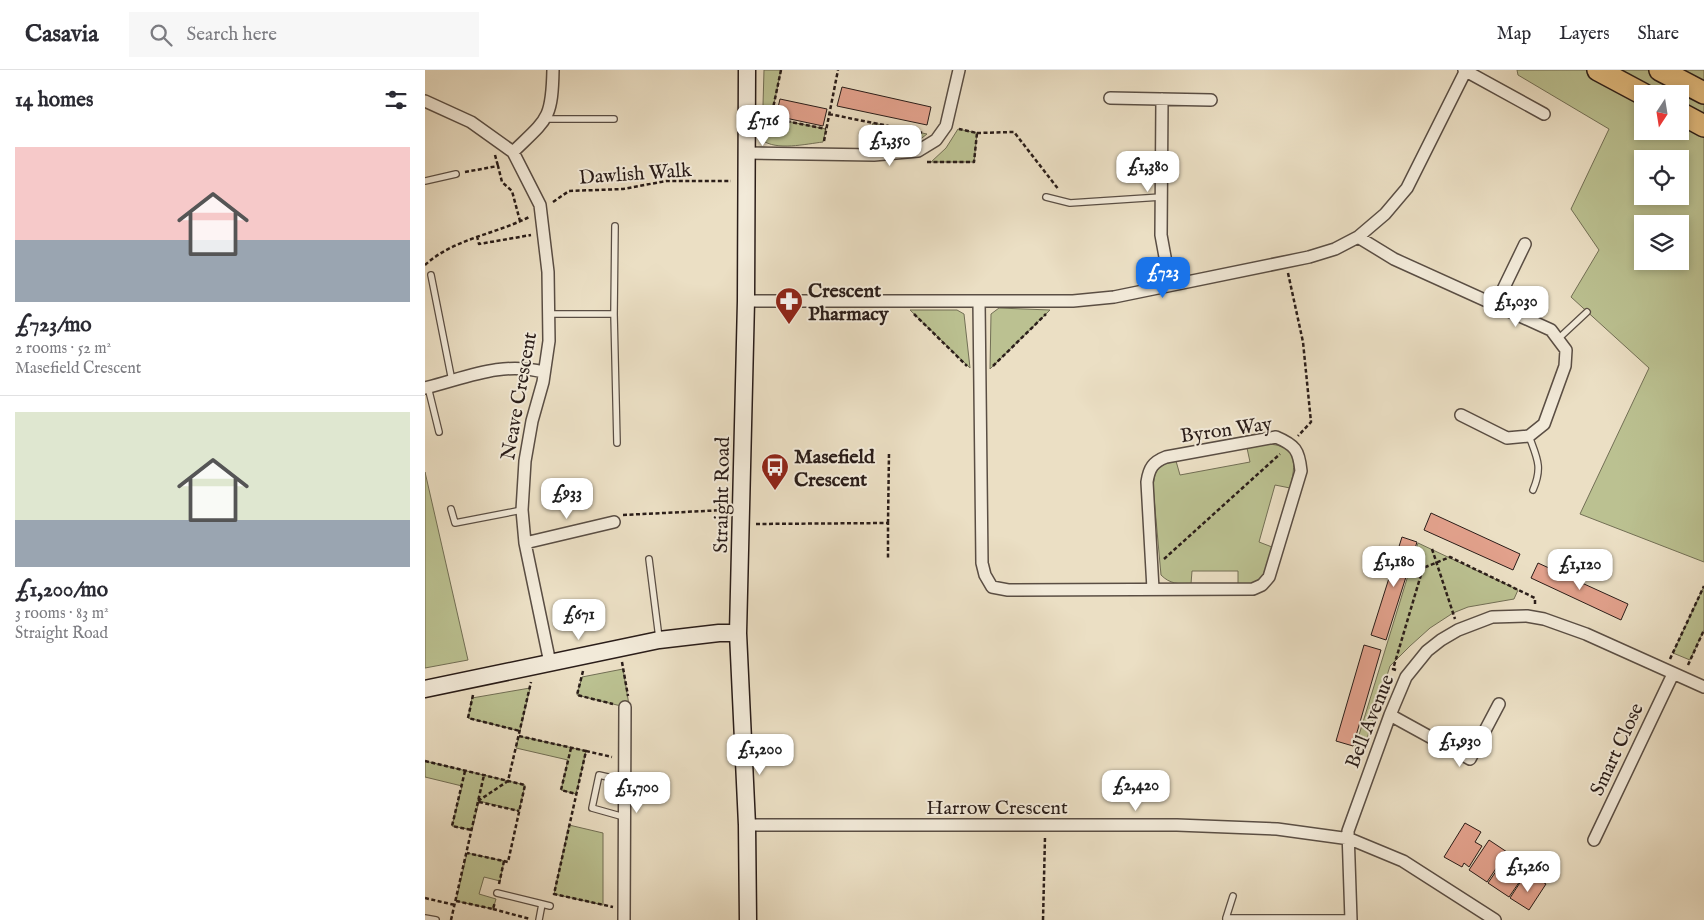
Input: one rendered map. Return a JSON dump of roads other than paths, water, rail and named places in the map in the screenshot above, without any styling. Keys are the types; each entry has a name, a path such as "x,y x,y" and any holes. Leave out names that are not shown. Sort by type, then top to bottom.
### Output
{"highway":[{"path":"1598,70 1634,89"},
{"path":"1660,70 1704,93"},
{"path":"1689,118 1704,126"}],"street":[{"path":"513,152 546,119 552,99 553,70"},
{"name":"Straight Road","path":"747,70 746,301 738,633 747,825 748,920"},
{"path":"747,153 913,152 939,136 947,126 959,70"},
{"path":"746,301 1059,301 1114,297 1170,284 1286,262 1335,249 1358,237 1385,214 1407,188 1465,70 1544,114"},
{"path":"1110,98 1211,100"},
{"path":"1163,100 1161,235 1170,284"},
{"name":"Neave Crescent","path":"425,101 471,122 513,152 527,176 541,210 545,232 549,341 543,382 532,421 525,461 522,510 542,664"},
{"path":"1358,237 1394,259 1551,330 1565,350 1565,366 1544,424 1529,436 1507,438 1461,415"},
{"path":"1496,304 1525,244"},
{"name":"Byron Way","path":"979,302 982,562 985,575 993,587 1008,590 1253,589 1262,585 1269,577 1301,470 1300,458 1291,444 1276,437 1166,457 1155,461 1149,470 1147,482 1153,589"},
{"path":"427,388 503,368 523,367 543,372"},
{"path":"525,543 614,522"},
{"name":"Bell Avenue","path":"1351,919 1350,839 1348,831 1389,714 1406,676 1427,651 1458,630 1492,617 1536,618 1562,624 1704,687"},
{"path":"425,689 659,640 719,633 738,633"},
{"name":"Smart Close","path":"1594,840 1673,674"},
{"path":"1389,714 1470,759 1499,704"},
{"path":"624,915 625,707"},
{"name":"Harrow Crescent","path":"747,825 1177,825 1277,829 1350,839 1403,861 1495,920"}],"lane":[{"path":"546,119 614,119"},
{"path":"425,181 456,174"},
{"path":"1046,197 1069,203 1161,197"},
{"path":"615,226 614,314 617,443"},
{"path":"431,275 453,381"},
{"path":"1558,339 1587,312"},
{"path":"549,314 614,314"},
{"path":"427,388 439,432"},
{"path":"1529,436 1539,466 1539,477 1533,490"},
{"path":"451,509 455,523 522,510"},
{"path":"649,559 659,640"},
{"path":"624,816 593,808 599,775 625,781"},
{"path":"497,893 551,906"},
{"path":"1233,896 1226,919 1351,919"},
{"path":"539,920 542,904"},
{"path":"425,918 435,920"}],"place":[{"name":"Crescent Pharmacy","path":"789,325"},
{"name":"Masefield Crescent","path":"775,491"}]}
